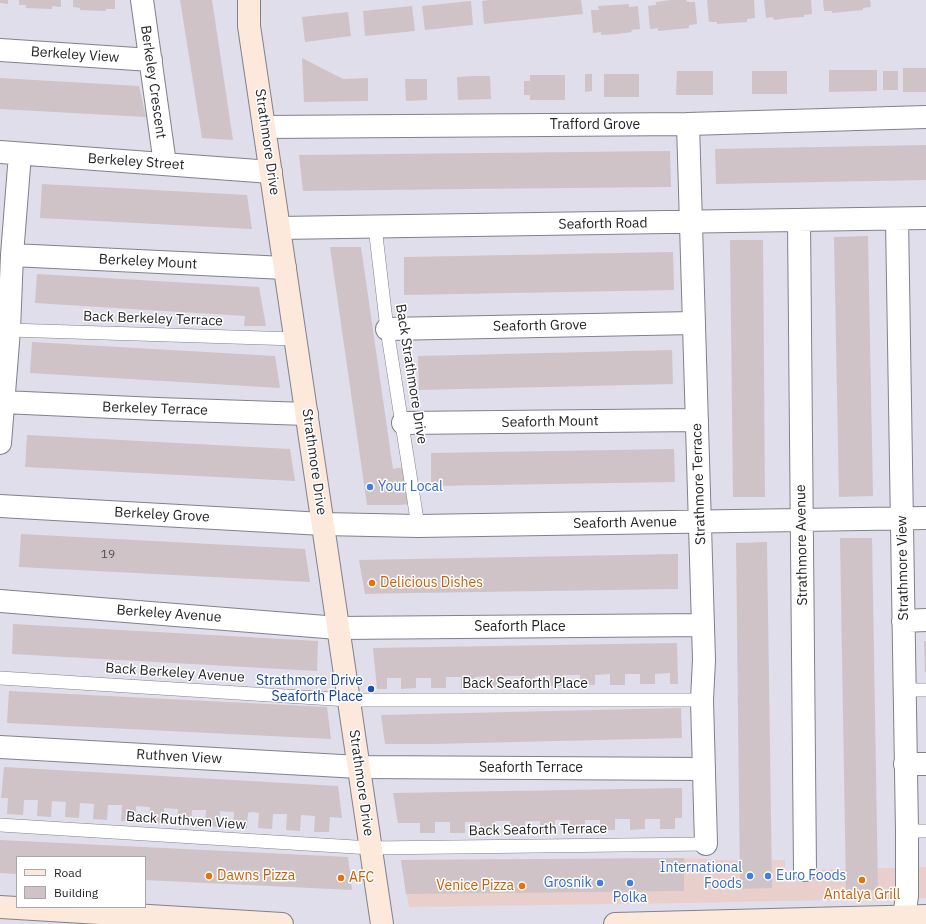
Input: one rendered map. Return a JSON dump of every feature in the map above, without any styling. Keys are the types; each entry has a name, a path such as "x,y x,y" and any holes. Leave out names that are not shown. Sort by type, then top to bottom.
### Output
{"street":[{"name":"Berkeley Crescent","path":"142,0 164,164"},
{"name":"Strathmore Drive","path":"249,0 249,26 382,924"},
{"name":"Berkeley View","path":"0,50 151,60"},
{"name":"Trafford Grove","path":"264,127 688,124 926,118"},
{"name":"Strathmore Terrace","path":"688,124 704,660 702,700 706,844"},
{"name":"Berkeley Street","path":"10,153 271,172"},
{"path":"0,443 9,330 12,255 10,153"},
{"name":"Strathmore View","path":"897,218 904,690 916,764 917,831 907,868 907,896 904,917"},
{"name":"Seaforth Road","path":"279,228 926,218"},
{"name":"Strathmore Avenue","path":"799,220 805,870"},
{"name":"Berkeley Mount","path":"12,255 285,268"},
{"name":"Seaforth Grove","path":"387,329 694,323"},
{"name":"Berkeley Terrace","path":"3,402 307,414"},
{"name":"Seaforth Mount","path":"403,424 697,420"},
{"name":"Berkeley Grove","path":"0,506 323,524"},
{"name":"Seaforth Avenue","path":"323,524 418,526 926,518"},
{"name":"Berkeley Avenue","path":"0,601 338,628"},
{"path":"903,621 926,620"},
{"name":"Seaforth Place","path":"338,628 703,625"},
{"name":"Ruthven View","path":"0,747 359,767"},
{"name":"Seaforth Terrace","path":"359,767 704,769"},
{"path":"0,908 282,924"},
{"path":"615,924 815,922 926,916"}],"lane":[{"name":"Back Strathmore Drive","path":"375,227 387,329 418,526"},
{"name":"Back Berkeley Terrace","path":"9,330 296,339"},
{"name":"Back Berkeley Avenue","path":"0,678 349,700"},
{"path":"904,690 926,690"},
{"name":"Back Seaforth Place","path":"349,700 702,700"},
{"name":"Back Ruthven View","path":"0,825 370,848"},
{"name":"Back Seaforth Terrace","path":"370,848 706,844"}],"shaded area":[{"path":"684,858 740,861 785,860 785,871 926,867 926,898 409,907 401,860"}],"building":[{"path":"0,0 8,0 8,4 0,3"},
{"path":"19,0 61,0 61,7 52,6 52,9 26,8 26,5 19,5"},
{"path":"73,0 115,0 115,9 106,9 106,11 80,10 80,8 73,7"},
{"path":"180,0 212,0 233,140 202,138"},
{"path":"581,0 583,14 484,24 482,1"},
{"path":"686,0 687,2 695,2 697,24 689,25 689,28 658,31 658,28 650,29 648,6 656,5 656,2"},
{"path":"707,0 754,0 755,18 747,19 747,22 717,24 717,22 709,22"},
{"path":"764,0 811,0 812,14 804,15 804,17 774,20 773,17 766,18"},
{"path":"823,0 870,0 871,7 863,8 863,10 832,13 832,11 824,11"},
{"path":"471,1 473,25 425,30 422,6"},
{"path":"629,4 629,7 638,6 640,29 631,30 632,32 617,34 601,35 601,32 593,33 591,10 599,10 598,6"},
{"path":"412,6 415,31 365,36 363,11"},
{"path":"348,12 351,36 305,42 302,17"},
{"path":"302,58 343,79 368,78 368,101 304,102"},
{"path":"903,68 926,68 926,92 903,92"},
{"path":"829,70 877,70 877,91 829,92"},
{"path":"677,71 713,71 713,95 676,95"},
{"path":"752,71 787,71 787,94 752,94"},
{"path":"883,71 898,71 898,90 883,90"},
{"path":"585,74 592,74 592,91 585,92"},
{"path":"604,74 639,74 639,97 604,97"},
{"path":"530,75 565,75 565,100 530,100 530,95 524,95 524,81 530,81"},
{"path":"490,76 491,99 458,100 457,77"},
{"path":"0,78 139,86 146,117 0,109"},
{"path":"405,79 427,79 427,100 406,101"},
{"path":"926,145 926,180 716,184 715,149"},
{"path":"670,151 671,187 303,191 299,155"},
{"path":"42,184 247,195 252,229 40,218"},
{"path":"868,236 873,496 839,497 834,237"},
{"path":"730,240 763,240 765,497 733,497"},
{"path":"330,247 361,247 393,469 404,467 409,504 367,505"},
{"path":"673,252 674,290 404,295 404,257"},
{"path":"37,274 259,287 266,326 244,326 245,316 35,303"},
{"path":"32,342 275,356 280,388 30,373"},
{"path":"672,350 673,384 419,390 418,356"},
{"path":"27,435 290,449 295,481 25,467"},
{"path":"674,449 675,482 431,486 431,453"},
{"path":"21,534 305,549 310,582 19,567"},
{"path":"840,538 872,538 878,890 846,891"},
{"path":"767,542 772,888 740,889 736,543"},
{"path":"678,554 678,589 365,594 359,560"},
{"path":"13,624 318,641 317,671 12,654"},
{"path":"924,641 926,641 926,672 925,672"},
{"path":"677,643 678,684 670,684 670,673 655,674 655,684 640,684 640,674 625,674 625,685 610,685 610,674 595,675 595,685 580,685 580,675 565,675 565,686 550,686 550,675 535,676 535,686 521,687 520,676 505,676 506,687 491,687 490,676 475,677 476,687 461,688 461,677 446,677 446,688 431,688 431,678 416,678 416,688 401,689 401,678 387,678 387,689 377,689 373,648"},
{"path":"9,691 327,707 331,739 7,723"},
{"path":"681,708 682,738 433,744 385,744 381,715"},
{"path":"4,767 338,786 342,818 330,817 329,832 314,832 315,816 301,815 300,831 286,830 287,814 273,814 272,829 258,828 259,813 252,812 248,813 247,828 233,828 234,812 220,811 219,827 205,826 206,810 192,810 191,825 177,824 178,809 164,808 163,824 149,823 150,807 136,806 135,822 121,821 122,805 108,805 107,820 93,819 94,804 80,803 79,818 65,817 66,802 52,801 51,817 37,816 38,800 24,800 23,815 7,814 8,798 1,798"},
{"path":"682,788 682,818 675,818 675,829 660,829 660,819 645,819 645,829 630,830 630,819 615,819 615,830 600,830 600,820 585,820 585,830 570,831 570,820 555,820 555,831 540,831 540,821 525,821 525,831 510,832 510,821 495,821 495,832 480,832 480,822 465,822 465,833 450,833 450,822 435,822 435,833 420,833 420,823 398,823 393,793"},
{"path":"0,840 348,857 352,890 146,880 146,856 16,856 16,874 0,873"},
{"path":"684,858 684,891 406,894 401,860"}],"place":[{"name":"Your Local","path":"370,487"},
{"name":"Delicious Dishes","path":"372,583"},
{"name":"Strathmore Drive Seaforth Place","path":"371,689"},
{"name":"Dawns Pizza","path":"209,876"},
{"name":"International Foods","path":"750,876"},
{"name":"Euro Foods","path":"768,876"},
{"name":"AFC","path":"341,878"},
{"name":"Antalya Grill","path":"862,880"},
{"name":"Grosnik","path":"600,883"},
{"name":"Polka","path":"630,883"},
{"name":"Venice Pizza","path":"522,886"}]}
